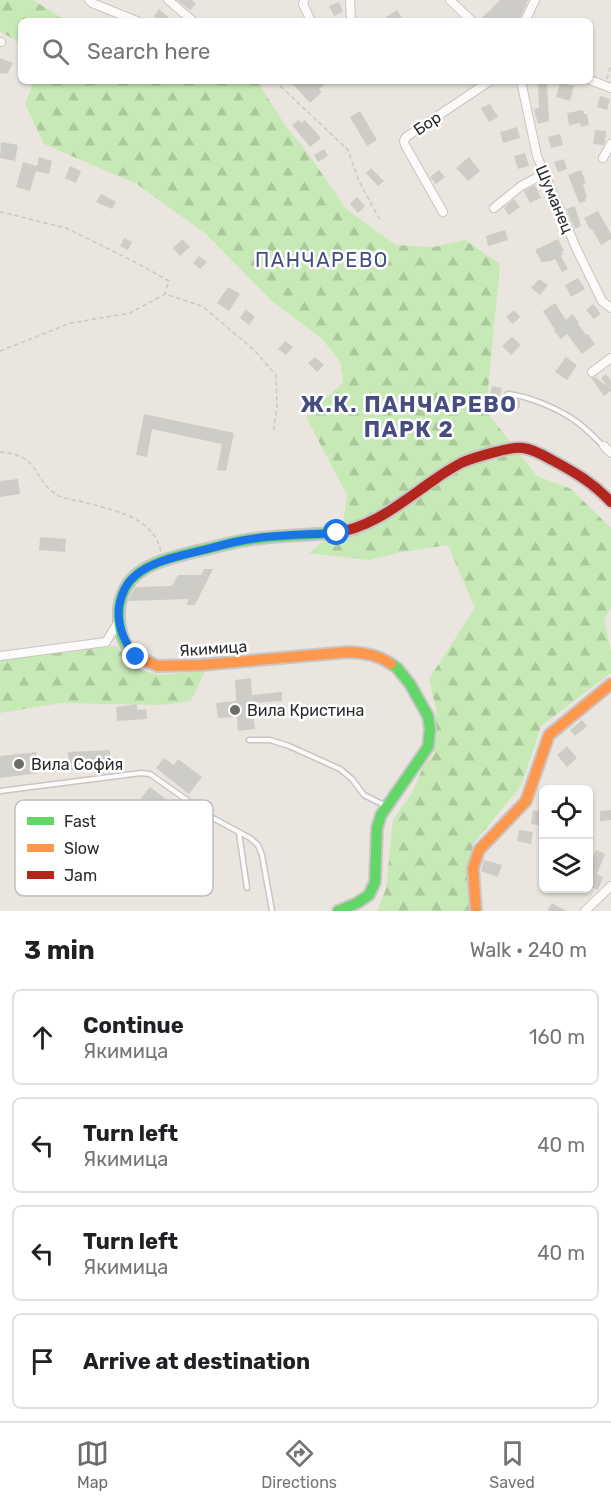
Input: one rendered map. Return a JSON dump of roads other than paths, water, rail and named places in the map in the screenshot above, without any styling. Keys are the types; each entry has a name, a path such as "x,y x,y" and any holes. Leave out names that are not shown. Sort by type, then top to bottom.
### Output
{"street":[{"path":"89,0 130,18"},
{"path":"168,0 189,18"},
{"path":"304,0 303,4 310,18"},
{"path":"350,0 351,18"},
{"path":"450,0 469,18"},
{"path":"526,18 535,0"},
{"path":"593,81 608,87"},
{"name":"Бор","path":"443,212 404,141 406,137 486,84"},
{"name":"Шуманец","path":"521,84 537,156 544,174 597,291 602,301 611,308"},
{"path":"603,158 611,144"},
{"path":"494,208 521,186 544,174"},
{"path":"592,372 611,358"},
{"path":"604,446 611,453"},
{"path":"0,656 106,642 119,621 121,597 129,582 136,575 162,560 245,540 352,530 373,520 462,463 505,450 521,447 536,451 577,473 597,487 611,501"},
{"name":"Якимица","path":"119,621 125,642 136,657 158,666 201,665 349,652 364,653 382,658 397,668 410,684 428,716 430,729 428,747 381,815 377,828 375,882 369,895 338,911"},
{"path":"476,911 473,868 479,850 526,801 549,735 611,684"},
{"path":"585,911 611,886"}],"lane":[{"path":"508,394 542,402 574,419 604,446"},
{"path":"249,740 270,740 289,746 340,769 352,779 364,795 387,806"},
{"path":"0,791 141,772 150,774 187,800"},
{"path":"213,818 250,838 258,845 262,855 272,911"},
{"path":"239,832 247,888"}],"place":[{"name":"Вила Кристина","path":"235,710"},
{"name":"Вила Софѝя","path":"19,764"}],"district":[{"name":"ПАНЧАРЕВО","path":"322,260"},
{"name":"Ж.К. ПАНЧАРЕВО ПАРК 2","path":"409,416"}]}
